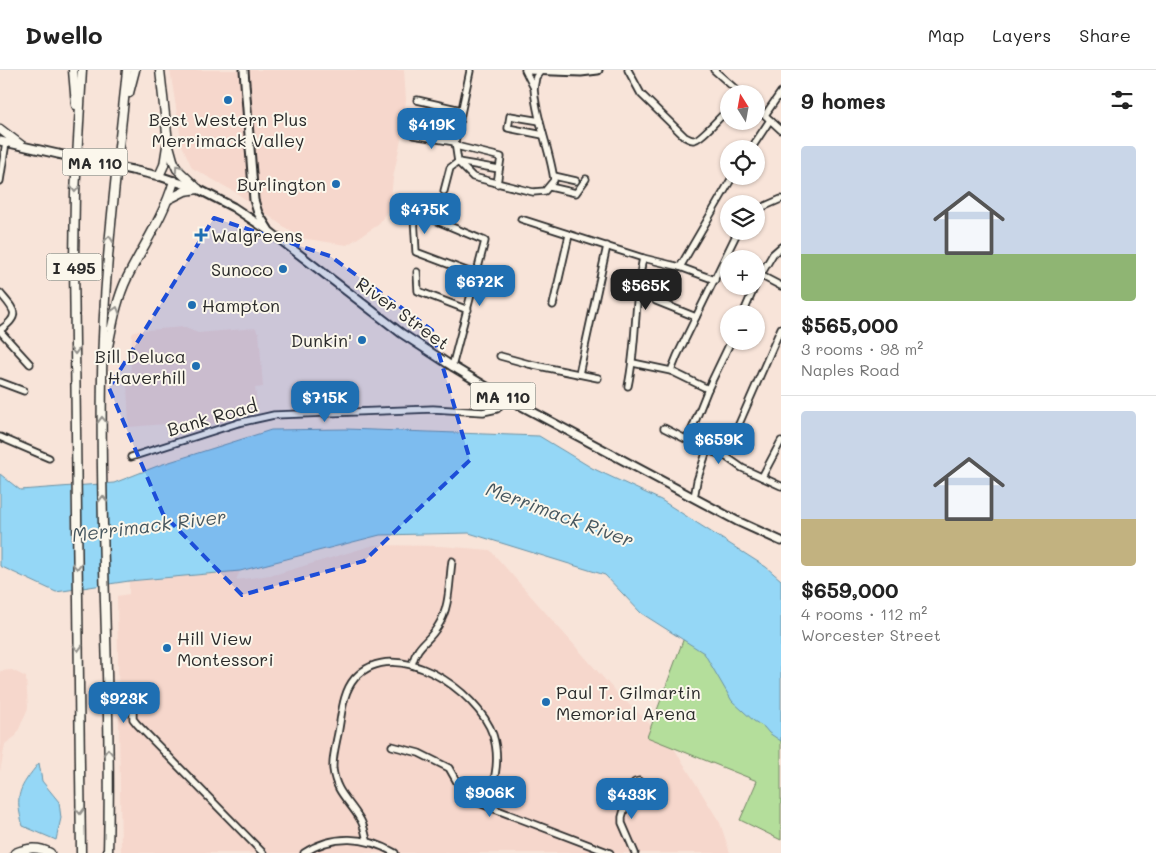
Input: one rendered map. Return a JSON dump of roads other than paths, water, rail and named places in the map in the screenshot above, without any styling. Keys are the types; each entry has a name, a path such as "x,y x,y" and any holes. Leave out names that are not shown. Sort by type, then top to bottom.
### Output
{"highway":[{"path":"73,70 78,135"},
{"name":"I 495","path":"81,853 74,262 82,70"},
{"name":"I 495","path":"108,853 102,375 107,252 128,70"},
{"path":"122,122 135,70"},
{"path":"160,70 168,142 173,160 177,169 198,189"},
{"path":"0,129 21,145"},
{"path":"160,176 168,142"},
{"path":"102,375 111,328 120,296 127,278 156,228 169,199 174,181"},
{"path":"169,199 185,191 198,189"},
{"path":"109,830 112,853"},
{"path":"15,853 24,849 35,848 50,853"}],"main road":[{"path":"244,70 254,200 258,213 269,231"},
{"path":"526,70 540,72 598,70"},
{"name":"River Street","path":"3,141 160,176 198,189 246,215 269,231 401,333 452,367 737,521 781,541"},
{"path":"246,215 254,200"}],"street":[{"path":"470,70 455,144 458,162 473,177 534,192 544,191 550,187 554,176 543,135 534,88 526,70"},
{"path":"628,70 641,94 685,137 693,140 699,139 720,117"},
{"path":"714,70 731,85"},
{"path":"534,88 536,77 540,72"},
{"path":"781,92 765,115 781,130"},
{"path":"417,100 461,110"},
{"path":"540,121 510,116 508,128 543,135"},
{"path":"757,140 770,120"},
{"path":"413,135 501,157 497,184"},
{"path":"0,181 3,141"},
{"path":"444,191 450,168 458,162 499,170"},
{"path":"554,176 576,181"},
{"path":"550,187 576,193 586,180"},
{"path":"680,267 728,185"},
{"path":"765,206 781,199"},
{"path":"452,367 468,310 477,275 485,241 416,212 414,216 416,252 477,275"},
{"path":"521,219 642,258 680,267 714,280"},
{"path":"553,305 569,235"},
{"path":"579,374 607,246"},
{"path":"765,265 781,246"},
{"path":"628,386 633,363 642,258"},
{"path":"671,371 720,271"},
{"path":"417,272 418,291 468,310"},
{"path":"765,278 781,286"},
{"path":"0,293 13,308 15,314 13,320 0,331 30,364"},
{"path":"656,301 696,317"},
{"path":"725,456 781,328"},
{"path":"688,439 708,389 727,350"},
{"path":"500,356 598,378"},
{"path":"633,363 671,371 708,389"},
{"path":"0,382 24,391"},
{"name":"Bank Road","path":"131,456 274,415 433,409 483,412 497,409 506,397"},
{"path":"664,428 707,450 725,456 742,468 781,486"},
{"path":"0,437 50,458"},
{"path":"762,477 781,441"},
{"path":"694,498 707,450"},
{"path":"412,664 416,653 433,634 445,612 452,561"},
{"path":"367,840 359,817 340,794 333,768 342,707 347,690 354,679 363,671 378,664 412,664 429,671 466,696 487,722 493,736 497,772 488,806"},
{"path":"133,706 133,719 143,731 263,853"},
{"path":"392,746 419,753 450,768 466,798 610,853"},
{"path":"634,853 622,823 622,817 632,786 635,782 639,781"},
{"path":"304,853 316,846 349,838 367,840 382,845 395,853"}],"water":[{"name":"Merrimack River","path":"346,429 539,436 592,468 661,500 766,567 781,580 781,741 754,721 732,701 704,653 641,613 605,575 469,533 380,535 240,571 129,581 56,592 0,566 0,474 20,490 114,483 160,465 271,430"},
{"path":"39,763 42,781 59,802 61,818 56,840 23,826 20,815 20,792"}],"place":[{"name":"Best Western Plus Merrimack Valley","path":"228,100"},
{"name":"Burlington","path":"336,184"},
{"name":"Walgreens","path":"201,235"},
{"name":"Sunoco","path":"283,269"},
{"name":"Hampton","path":"192,305"},
{"name":"Dunkin'","path":"362,340"},
{"name":"Bill Deluca Haverhill","path":"196,366"},
{"name":"Hill View Montessori","path":"167,648"},
{"name":"Paul T. Gilmartin Memorial Arena","path":"546,702"}]}
